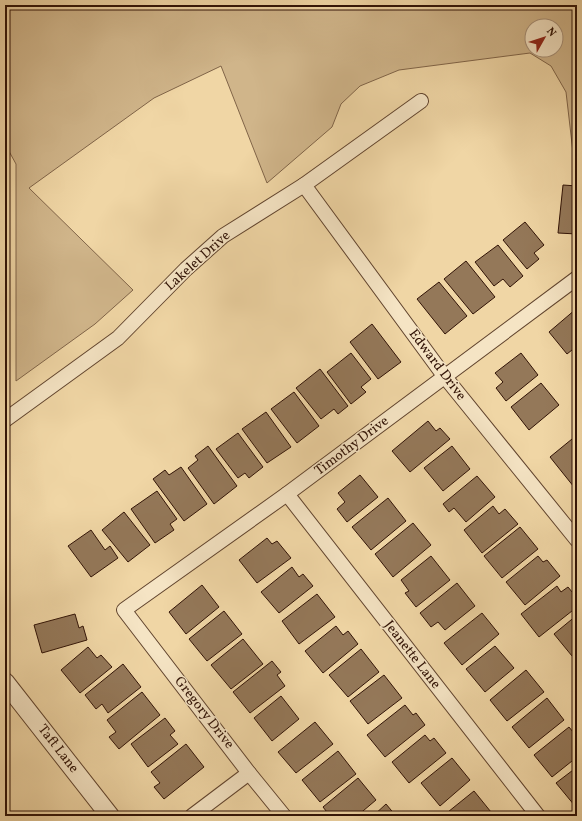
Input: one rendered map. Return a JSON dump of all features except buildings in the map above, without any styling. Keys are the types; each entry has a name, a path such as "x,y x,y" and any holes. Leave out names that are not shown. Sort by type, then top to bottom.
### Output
{"street":[{"name":"Lakelet Drive","path":"5,420 118,338 186,269 223,236 304,185 421,101"},
{"name":"Edward Drive","path":"304,185 445,377 575,535"},
{"name":"Timothy Drive","path":"124,610 286,494 577,278"},
{"name":"Jeanette Lane","path":"286,494 538,816"},
{"name":"Gregory Drive","path":"124,610 249,773 284,816"},
{"name":"Taft Lane","path":"5,682 110,816"},
{"path":"192,816 249,773"}],"shaded area":[{"path":"5,5 577,5 577,162 574,161 566,92 551,66 538,58 564,58 564,18 524,18 524,54 399,70 360,86 341,104 332,127 267,183 221,66 154,98 29,188 133,290 95,324 16,381 16,164 5,144"}]}
